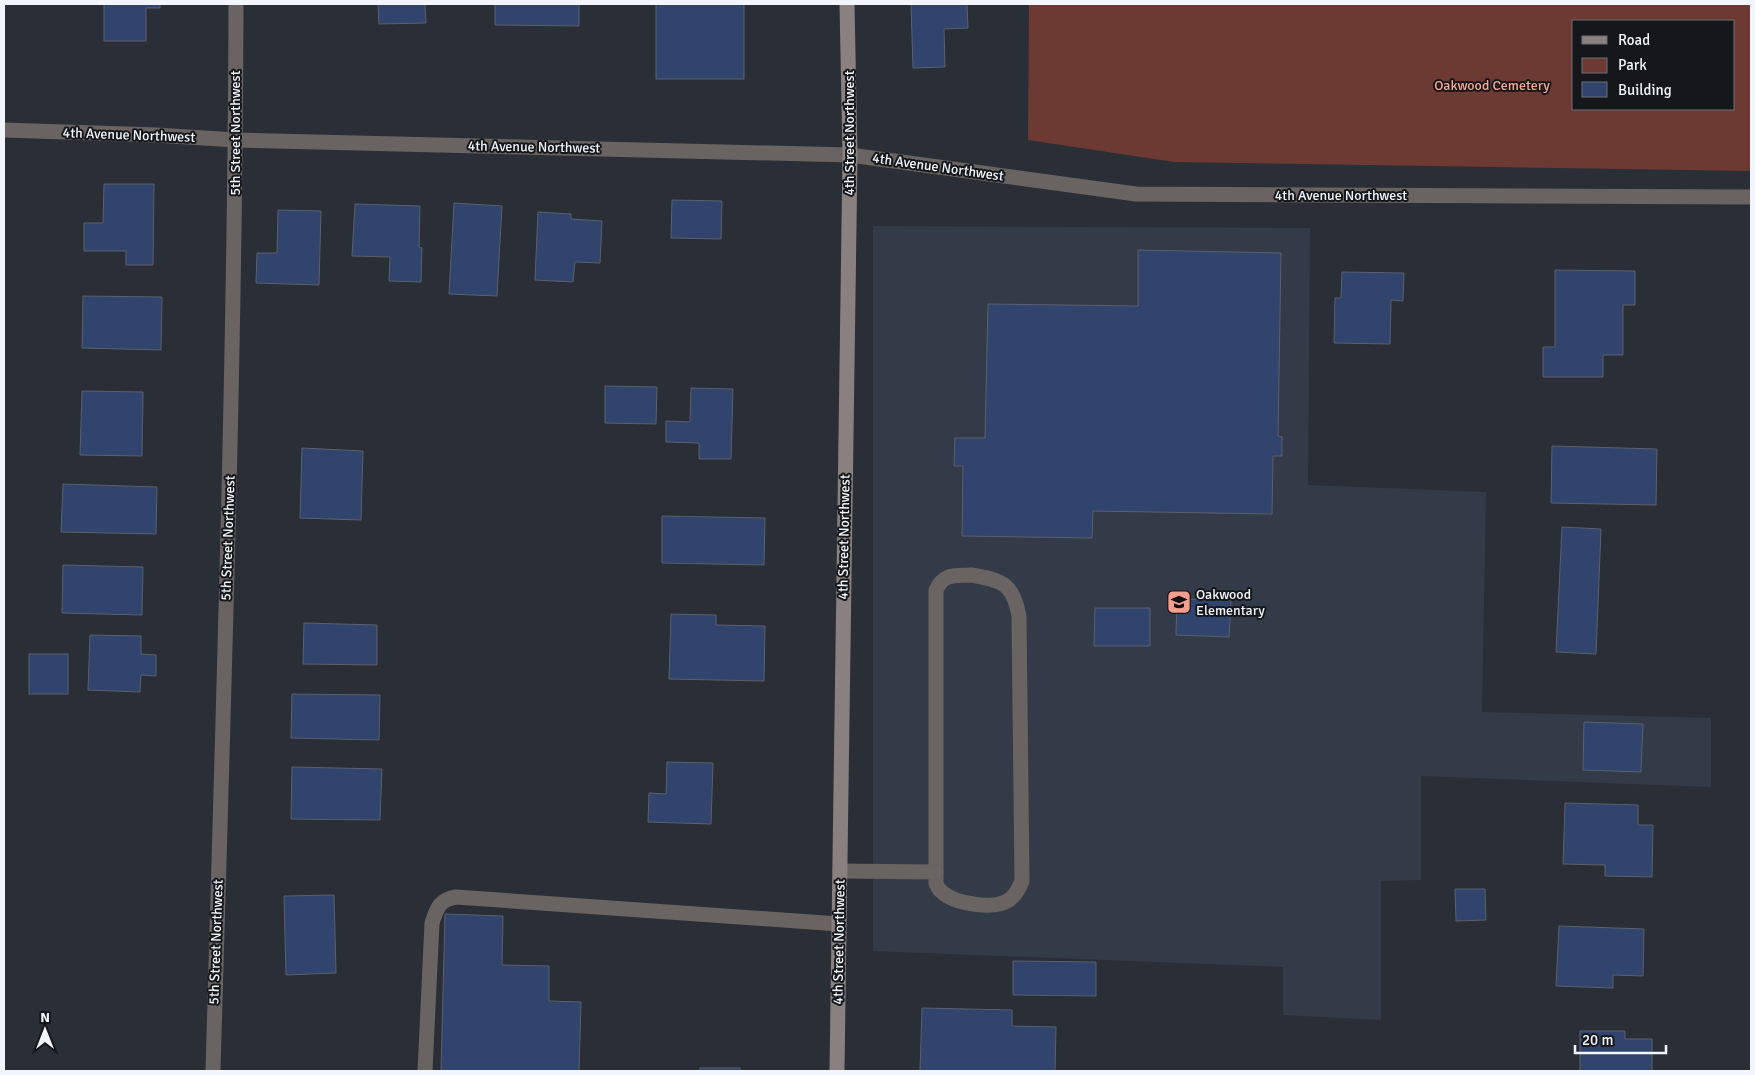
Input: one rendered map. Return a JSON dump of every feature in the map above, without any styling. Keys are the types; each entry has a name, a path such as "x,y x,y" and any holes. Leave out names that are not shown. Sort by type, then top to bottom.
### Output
{"main road":[{"name":"4th Street Northwest","path":"837,1071 850,155 847,4"}],"street":[{"name":"5th Street Northwest","path":"212,1071 231,435 236,140 236,4"},
{"name":"4th Avenue Northwest","path":"4,130 156,135 236,140 850,155 1136,194 1751,197"},
{"path":"971,575 990,578 1007,586 1015,598 1019,616 1022,881 1017,892 1010,899 1000,904 969,904 950,898 940,891 936,882 936,872 936,590 940,581 947,576 971,575"},
{"path":"840,871 936,872"},
{"path":"425,1071 432,923 438,908 448,899 456,897 839,924"}],"shaded area":[{"name":"Oakwood Elementary","path":"873,226 1310,228 1308,485 1486,492 1482,712 1711,718 1711,787 1421,776 1421,880 1381,881 1381,1020 1283,1015 1283,967 873,951"}],"green space":[{"name":"Oakwood Cemetery","path":"1029,4 1751,4 1751,171 1174,162 1028,140"}],"building":[{"path":"104,4 160,4 160,8 146,8 146,41 104,41"},
{"path":"378,4 425,4 426,23 379,24"},
{"path":"495,4 579,4 579,26 495,25"},
{"path":"656,4 744,4 744,79 656,79"},
{"path":"911,4 967,4 968,28 944,29 945,67 913,68"},
{"path":"104,184 154,184 153,265 126,265 126,251 84,251 84,223 103,223"},
{"path":"672,200 722,201 721,239 671,238"},
{"path":"454,203 502,206 497,296 449,294"},
{"path":"355,204 420,206 419,247 422,248 421,282 389,281 390,257 352,256"},
{"path":"278,210 321,211 319,285 256,283 257,253 277,253"},
{"path":"538,212 571,214 571,219 602,221 600,263 575,262 573,282 535,280"},
{"path":"1138,250 1281,253 1278,436 1282,437 1282,456 1273,456 1272,514 1093,511 1092,538 962,536 963,466 954,466 955,438 985,438 988,304 1138,306"},
{"path":"1555,270 1635,271 1635,305 1623,305 1623,355 1603,355 1603,377 1543,377 1543,347 1555,347"},
{"path":"1342,272 1404,273 1403,301 1391,300 1390,344 1334,343 1335,298 1341,298"},
{"path":"83,296 162,297 161,350 82,348"},
{"path":"605,386 657,387 656,424 605,423"},
{"path":"691,388 733,389 731,459 699,459 699,443 666,442 666,421 690,422"},
{"path":"82,391 143,392 142,456 80,455"},
{"path":"1552,446 1657,449 1656,505 1551,503"},
{"path":"302,448 363,451 361,520 300,518"},
{"path":"63,484 157,487 156,534 61,532"},
{"path":"662,516 765,518 764,565 662,563"},
{"path":"1562,527 1601,529 1596,654 1556,652"},
{"path":"63,565 143,567 142,615 62,613"},
{"path":"1177,599 1231,600 1229,637 1176,635"},
{"path":"1095,608 1150,608 1150,646 1094,646"},
{"path":"671,614 716,615 716,625 765,626 764,681 669,679"},
{"path":"304,623 377,625 377,665 303,664"},
{"path":"90,635 141,636 141,654 156,655 156,676 141,675 140,692 88,690"},
{"path":"29,654 68,654 68,694 29,694"},
{"path":"292,694 380,695 379,740 291,738"},
{"path":"1584,722 1643,724 1641,772 1583,770"},
{"path":"667,762 713,763 711,824 648,822 649,793 666,794"},
{"path":"292,767 382,769 380,820 291,819"},
{"path":"1565,803 1638,805 1638,825 1653,825 1652,877 1605,876 1605,865 1563,864"},
{"path":"1455,889 1485,889 1486,920 1456,921"},
{"path":"334,895 336,973 286,975 284,896"},
{"path":"445,914 503,916 502,965 549,966 549,1001 581,1002 579,1071 441,1071"},
{"path":"1559,926 1644,929 1643,976 1613,975 1613,988 1556,986"},
{"path":"1013,961 1096,962 1096,996 1013,995"},
{"path":"922,1008 1012,1010 1012,1026 1056,1027 1055,1071 920,1071"},
{"path":"1580,1031 1625,1031 1625,1039 1652,1039 1652,1071 1580,1071"},
{"path":"700,1068 740,1068 740,1071 700,1071"}],"place":[{"name":"Oakwood Elementary","path":"1179,602"}]}
